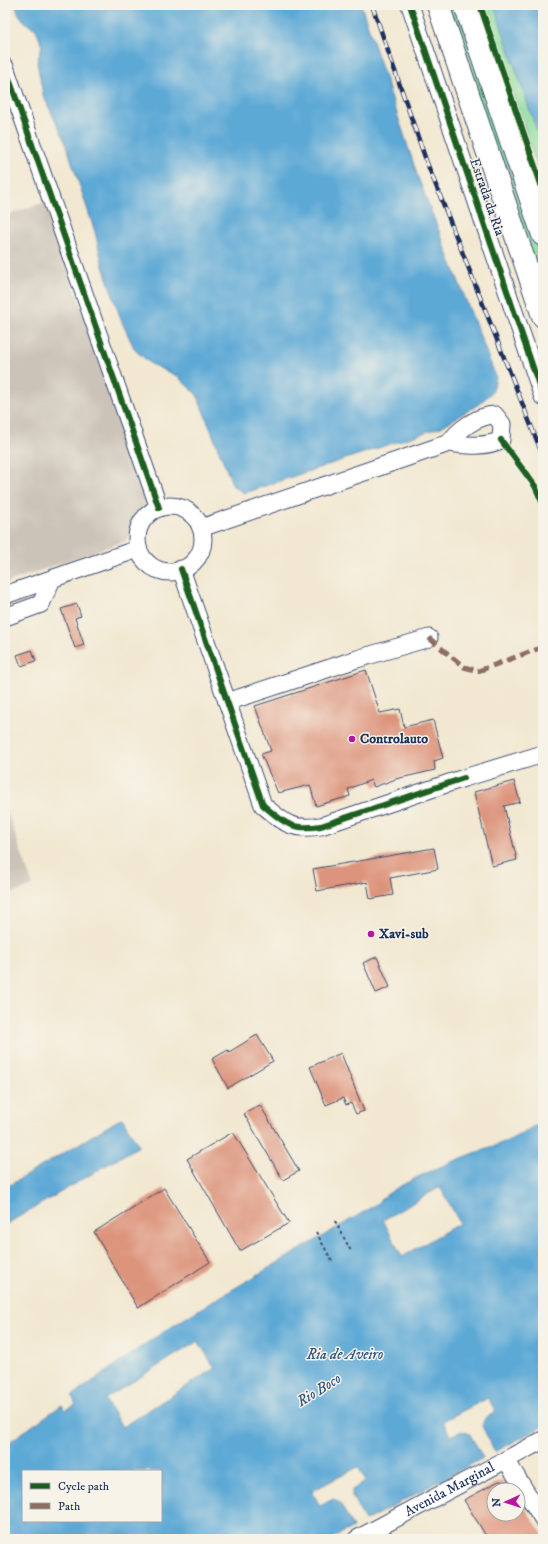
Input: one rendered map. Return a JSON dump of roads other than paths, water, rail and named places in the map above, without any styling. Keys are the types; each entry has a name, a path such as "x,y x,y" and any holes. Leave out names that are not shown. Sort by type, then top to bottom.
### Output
{"highway":[{"path":"438,5 543,316"},
{"path":"465,5 543,235"}],"street":[{"name":"Estrada da Ria","path":"410,5 543,397"},
{"path":"5,67 159,508"},
{"path":"201,528 449,443"},
{"path":"166,506 181,507 193,515 201,528 202,543 197,557 187,567 173,572 158,570 146,562 138,549 137,534 142,521 152,510 166,506"},
{"path":"5,595 138,549"},
{"path":"181,569 264,805 280,820 303,829 321,826 464,778 543,754"},
{"path":"5,617 41,604 52,579"},
{"path":"227,702 358,659 429,638"},
{"name":"Avenida Marginal","path":"357,1539 543,1440"},
{"path":"506,1460 543,1519"}],"water":[{"path":"15,5 361,5 419,180 496,377 493,391 479,404 441,427 244,493 233,486 197,395 177,376 151,364 135,350 121,320 103,266 95,232 65,141 43,95 37,62 42,46 36,29 23,20"},
{"path":"494,5 543,5 543,149"},
{"path":"122,1118 139,1146 5,1225 5,1188"},
{"name":"Ria de Aveiro","path":"543,1121 543,1426 495,1452 482,1426 485,1418 496,1412 488,1398 443,1421 450,1436 462,1431 470,1434 483,1458 365,1521 352,1496 352,1490 366,1481 358,1467 312,1491 320,1506 333,1499 340,1503 353,1527 330,1539 5,1539 5,1445 62,1405 65,1410 76,1405 72,1396 148,1342 198,1310 377,1204 385,1196 399,1187 415,1178 521,1134","holes":["440,1187 460,1223 402,1257 383,1220","198,1341 215,1368 122,1427 105,1399"]}],"railway":[{"path":"372,5 427,163 543,456"}],"place":[{"name":"Controlauto","path":"352,739"},
{"name":"Xavi-sub","path":"371,934"}],"water label":[{"name":"Rio Boco","path":"319,1390"}]}
